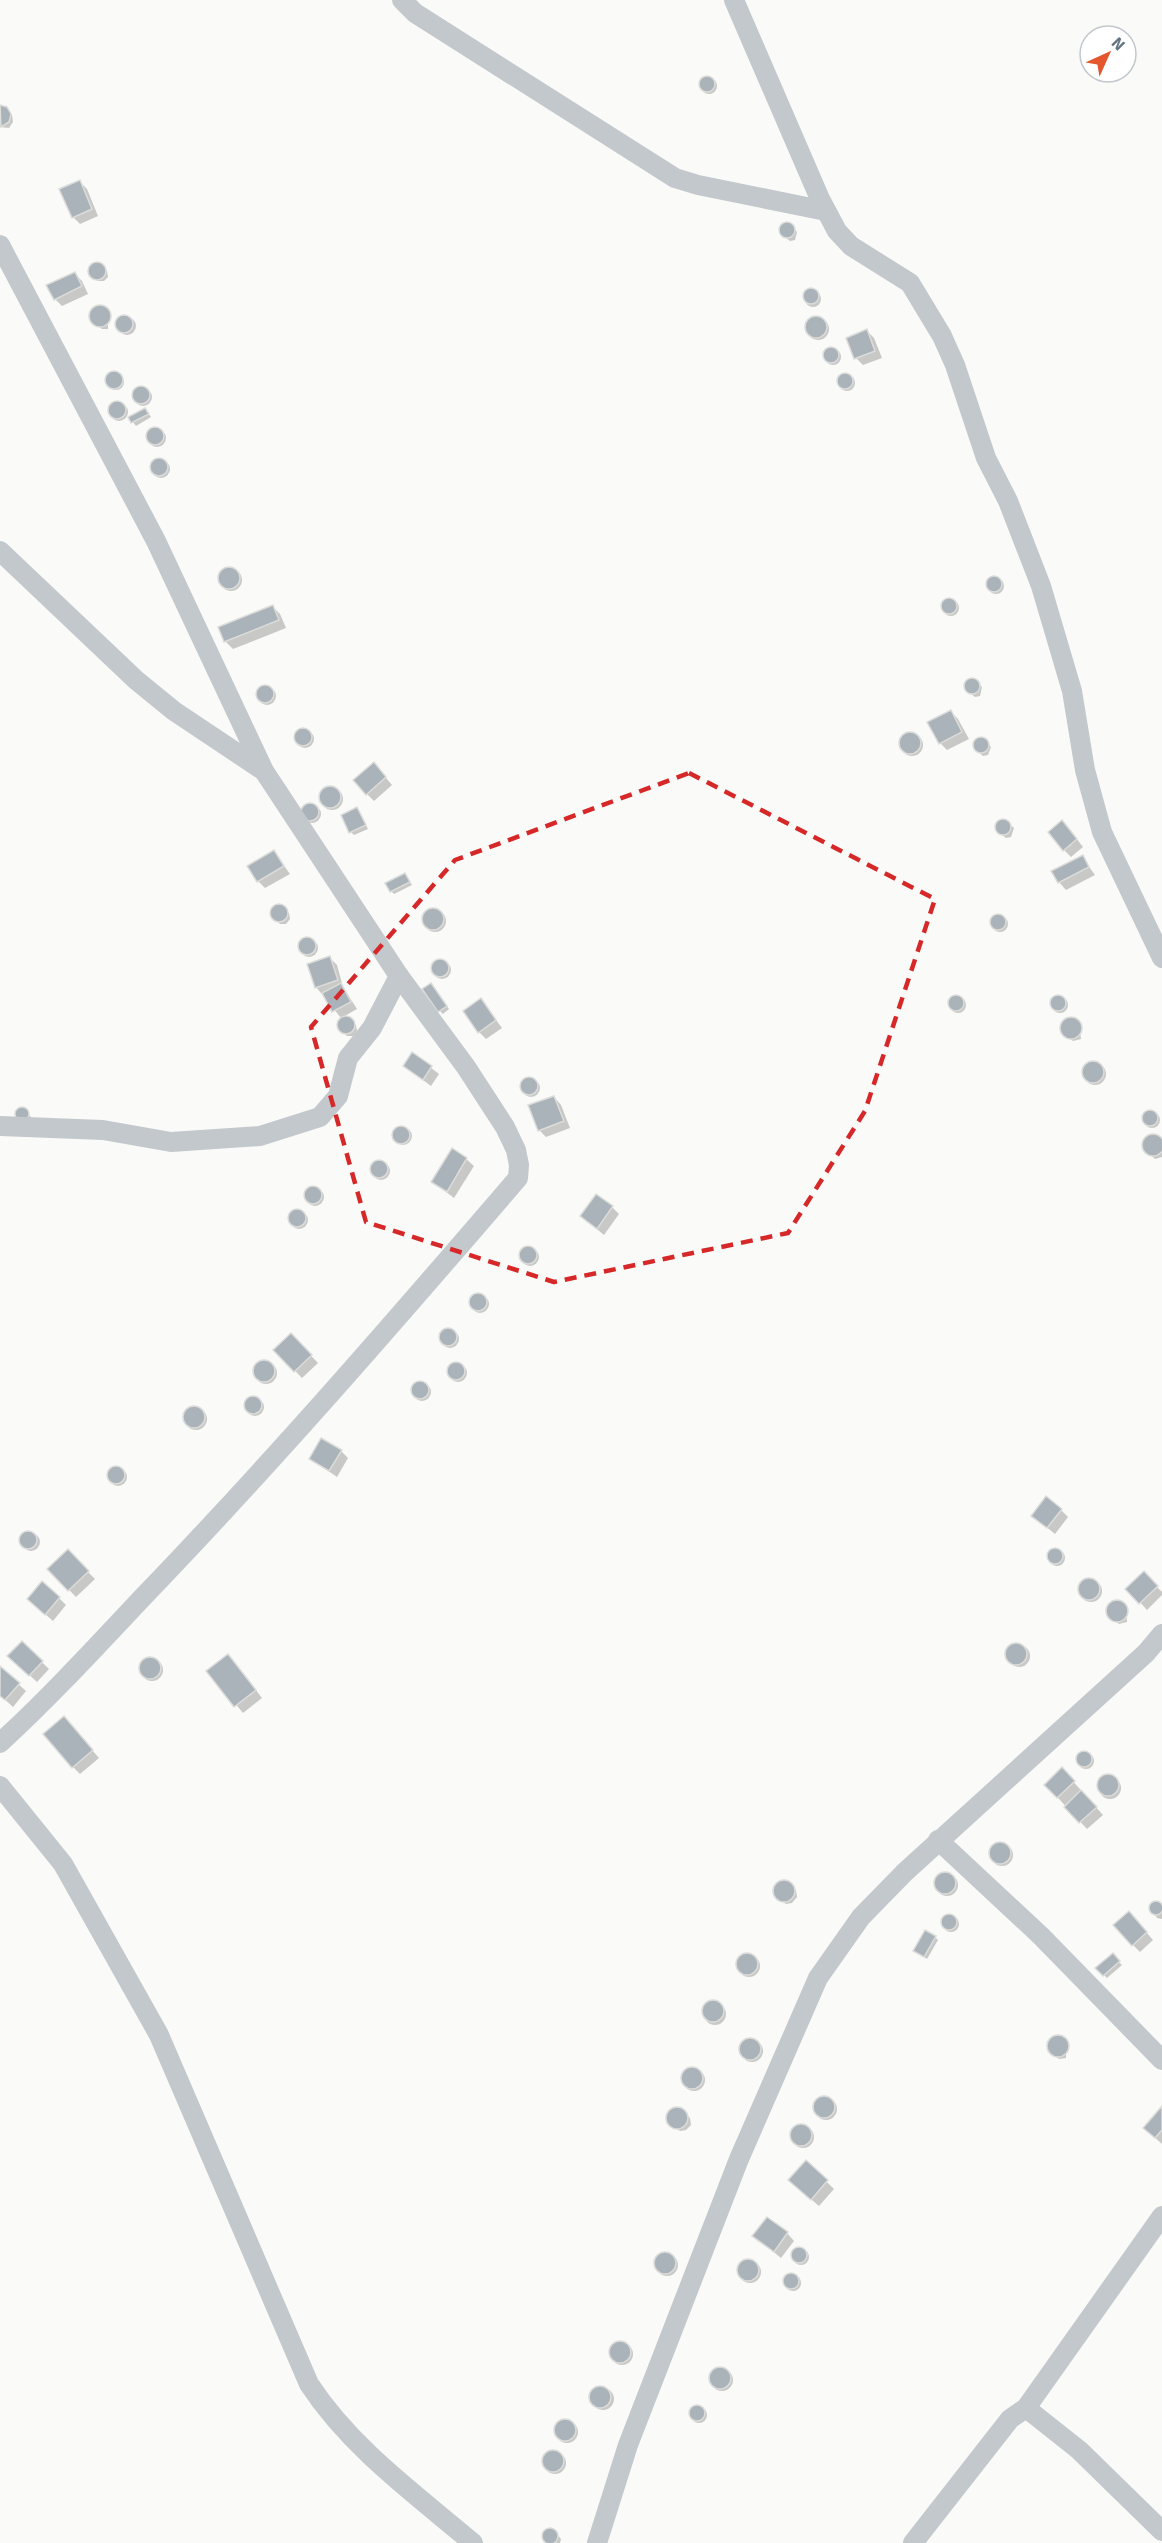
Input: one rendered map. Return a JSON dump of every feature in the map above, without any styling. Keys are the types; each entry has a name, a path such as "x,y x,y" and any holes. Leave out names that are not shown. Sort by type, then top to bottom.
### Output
{"street":[{"path":"402,0 415,13 675,178 698,185 826,211"},
{"path":"734,0 826,211 837,231 851,246 910,283 942,336 955,365 986,458 1008,501 1041,586 1072,691 1085,770 1102,832 1162,958"},
{"path":"0,245 156,541 264,771 399,976 466,1067 505,1127 516,1150 519,1166 518,1178 326,1401 199,1539 36,1710 0,1743"},
{"path":"0,551 144,686 174,711 264,771"},
{"path":"0,1126 103,1130 171,1142 260,1136 320,1117 338,1096 348,1058 372,1028 399,976"},
{"path":"597,2543 628,2445 735,2170 818,1978 861,1917 938,1840 1146,1653 1162,1634"},
{"path":"0,1786 63,1864 159,2035 309,2384 328,2413 362,2448 473,2543"},
{"path":"938,1840 1041,1936 1162,2060"},
{"path":"913,2543 1010,2419 1026,2408 1162,2216"},
{"path":"1026,2408 1079,2450 1162,2531"}],"highlighted area":[{"path":"689,773 935,899 865,1111 788,1233 554,1282 366,1222 311,1027 455,860"}],"building":[{"path":"704,76 710,76 715,84 713,90 704,92 699,87 699,81"},
{"path":"0,105 7,107 11,114 9,122 1,127"},
{"path":"80,180 92,209 72,218 59,189"},
{"path":"784,222 790,222 795,230 793,236 784,238 779,233 779,227"},
{"path":"97,262 103,265 106,271 103,277 97,280 91,277 88,271 91,265"},
{"path":"75,272 82,286 54,300 46,285"},
{"path":"808,288 814,288 819,296 817,302 808,304 803,299 803,293"},
{"path":"100,305 108,308 111,316 108,324 100,327 92,324 89,316 92,308"},
{"path":"124,315 130,318 133,324 130,330 124,333 118,330 115,324 118,318"},
{"path":"816,316 824,319 827,327 824,335 816,338 808,335 805,327 808,319"},
{"path":"867,329 875,351 854,359 846,338"},
{"path":"828,347 834,347 839,355 837,361 828,363 823,358 823,352"},
{"path":"114,371 120,374 123,380 120,386 114,389 108,386 105,380 108,374"},
{"path":"842,373 848,373 853,381 851,387 842,389 837,384 837,378"},
{"path":"141,386 147,389 150,395 147,401 141,404 135,401 132,395 135,389"},
{"path":"117,401 123,404 126,410 123,416 117,419 111,416 108,410 111,404"},
{"path":"145,408 149,414 131,423 128,417"},
{"path":"155,427 161,430 164,436 161,442 155,445 149,442 146,436 149,430"},
{"path":"159,458 165,461 168,467 165,473 159,476 153,473 150,467 153,461"},
{"path":"229,567 237,570 240,578 237,586 229,589 221,586 218,578 221,570"},
{"path":"991,576 997,576 1002,584 1000,590 991,592 986,587 986,581"},
{"path":"946,598 952,598 957,606 955,612 946,614 941,609 941,603"},
{"path":"273,605 279,620 224,642 218,627"},
{"path":"969,678 975,678 980,686 978,692 969,694 964,689 964,683"},
{"path":"265,685 271,688 274,694 271,700 265,703 259,700 256,694 259,688"},
{"path":"951,710 962,732 939,744 927,722"},
{"path":"303,728 309,731 312,737 309,743 303,746 297,743 294,737 297,731"},
{"path":"910,732 918,735 921,743 918,751 910,754 902,751 899,743 902,735"},
{"path":"978,737 984,737 989,745 987,751 978,753 973,748 973,742"},
{"path":"374,762 386,777 366,795 353,780"},
{"path":"330,786 338,789 341,797 338,805 330,808 322,805 319,797 322,789"},
{"path":"310,803 316,806 319,812 316,818 310,821 304,818 301,812 304,806"},
{"path":"357,807 366,825 349,833 341,815"},
{"path":"1000,819 1006,819 1011,827 1009,833 1000,835 995,830 995,824"},
{"path":"1062,820 1077,839 1063,851 1048,832"},
{"path":"274,850 284,866 257,882 247,866"},
{"path":"1083,855 1089,867 1058,883 1051,871"},
{"path":"405,873 410,882 390,892 385,883"},
{"path":"279,904 285,907 288,913 285,919 279,922 273,919 270,913 273,907"},
{"path":"433,908 441,911 444,919 441,927 433,930 425,927 422,919 425,911"},
{"path":"995,914 1001,914 1006,922 1004,928 995,930 990,925 990,919"},
{"path":"307,937 313,940 316,946 313,952 307,955 301,952 298,946 301,940"},
{"path":"330,956 338,980 315,988 307,964"},
{"path":"440,959 446,962 449,968 446,974 440,977 434,974 431,968 434,962"},
{"path":"341,983 351,1002 332,1012 322,993"},
{"path":"431,983 447,1006 438,1012 422,989"},
{"path":"953,995 959,995 964,1003 962,1009 953,1011 948,1006 948,1000"},
{"path":"1055,995 1061,995 1066,1003 1064,1009 1055,1011 1050,1006 1050,1000"},
{"path":"481,998 496,1020 478,1033 463,1011"},
{"path":"346,1016 352,1019 355,1025 352,1031 346,1034 340,1031 337,1025 340,1019"},
{"path":"1071,1017 1079,1020 1082,1028 1079,1036 1071,1039 1063,1036 1060,1028 1063,1020"},
{"path":"412,1052 432,1066 423,1080 403,1066"},
{"path":"1093,1061 1101,1064 1104,1072 1101,1080 1093,1083 1085,1080 1082,1072 1085,1064"},
{"path":"529,1077 535,1080 538,1086 535,1092 529,1095 523,1092 520,1086 523,1080"},
{"path":"554,1096 564,1121 538,1131 528,1105"},
{"path":"19,1107 25,1107 29,1114 25,1121 19,1121 15,1117 15,1111"},
{"path":"1147,1110 1153,1110 1158,1118 1156,1124 1147,1126 1142,1121 1142,1115"},
{"path":"401,1126 407,1129 410,1135 407,1141 401,1144 395,1141 392,1135 395,1129"},
{"path":"1153,1134 1161,1137 1164,1145 1161,1153 1153,1156 1145,1153 1142,1145 1145,1137"},
{"path":"452,1148 467,1158 447,1192 431,1182"},
{"path":"379,1160 385,1163 388,1169 385,1175 379,1178 373,1175 370,1169 373,1163"},
{"path":"313,1186 319,1189 322,1195 319,1201 313,1204 307,1201 304,1195 307,1189"},
{"path":"596,1194 613,1206 597,1229 580,1216"},
{"path":"297,1209 303,1212 306,1218 303,1224 297,1227 291,1224 288,1218 291,1212"},
{"path":"528,1246 534,1249 537,1255 534,1261 528,1264 522,1261 519,1255 522,1249"},
{"path":"478,1293 484,1296 487,1302 484,1308 478,1311 472,1308 469,1302 472,1296"},
{"path":"448,1328 454,1331 457,1337 454,1343 448,1346 442,1343 439,1337 442,1331"},
{"path":"291,1333 312,1355 294,1372 273,1350"},
{"path":"264,1360 272,1363 275,1371 272,1379 264,1382 256,1379 253,1371 256,1363"},
{"path":"456,1362 462,1365 465,1371 462,1377 456,1380 450,1377 447,1371 450,1365"},
{"path":"420,1381 426,1384 429,1390 426,1396 420,1399 414,1396 411,1390 414,1384"},
{"path":"253,1396 259,1399 262,1405 259,1411 253,1414 247,1411 244,1405 247,1399"},
{"path":"194,1406 202,1409 205,1417 202,1425 194,1428 186,1425 183,1417 186,1409"},
{"path":"321,1438 342,1450 329,1471 309,1459"},
{"path":"116,1466 122,1469 125,1475 122,1481 116,1484 110,1481 107,1475 110,1469"},
{"path":"1046,1496 1062,1509 1047,1528 1031,1516"},
{"path":"28,1531 34,1534 37,1540 34,1546 28,1549 22,1546 19,1540 22,1534"},
{"path":"1052,1548 1058,1548 1063,1556 1061,1562 1052,1564 1047,1559 1047,1553"},
{"path":"68,1549 89,1571 68,1591 47,1569"},
{"path":"1144,1571 1158,1586 1139,1604 1125,1589"},
{"path":"1089,1578 1097,1581 1100,1589 1097,1597 1089,1600 1081,1597 1078,1589 1081,1581"},
{"path":"42,1581 60,1597 45,1615 27,1599"},
{"path":"1117,1600 1125,1603 1128,1611 1125,1619 1117,1622 1109,1619 1106,1611 1109,1603"},
{"path":"22,1641 43,1661 29,1676 7,1656"},
{"path":"1016,1643 1024,1646 1027,1654 1024,1662 1016,1665 1008,1662 1005,1654 1008,1646"},
{"path":"228,1654 256,1690 234,1707 206,1671"},
{"path":"150,1657 158,1660 161,1668 158,1676 150,1679 142,1676 139,1668 142,1660"},
{"path":"0,1666 20,1683 5,1700 0,1696"},
{"path":"64,1716 93,1750 72,1768 43,1734"},
{"path":"1081,1751 1087,1751 1092,1759 1090,1765 1081,1767 1076,1762 1076,1756"},
{"path":"1062,1767 1075,1781 1057,1798 1044,1785"},
{"path":"1108,1774 1116,1777 1119,1785 1116,1793 1108,1796 1100,1793 1097,1785 1100,1777"},
{"path":"1081,1790 1097,1807 1079,1823 1064,1807"},
{"path":"1000,1842 1008,1845 1011,1853 1008,1861 1000,1864 992,1861 989,1853 992,1845"},
{"path":"945,1872 953,1875 956,1883 953,1891 945,1894 937,1891 934,1883 937,1875"},
{"path":"784,1880 792,1883 795,1891 792,1899 784,1902 776,1899 773,1891 776,1883"},
{"path":"1153,1901 1159,1901 1163,1908 1159,1915 1153,1915 1149,1911 1149,1905"},
{"path":"1129,1911 1147,1932 1132,1946 1113,1925"},
{"path":"946,1914 952,1914 957,1922 955,1928 946,1930 941,1925 941,1919"},
{"path":"925,1930 936,1936 924,1957 913,1951"},
{"path":"747,1953 755,1956 758,1964 755,1972 747,1975 739,1972 736,1964 739,1956"},
{"path":"1113,1953 1120,1961 1103,1976 1095,1968"},
{"path":"713,2000 721,2003 724,2011 721,2019 713,2022 705,2019 702,2011 705,2003"},
{"path":"1058,2035 1066,2038 1069,2046 1066,2054 1058,2057 1050,2054 1047,2046 1050,2038"},
{"path":"750,2038 758,2041 761,2049 758,2057 750,2060 742,2057 739,2049 742,2041"},
{"path":"692,2067 700,2070 703,2078 700,2086 692,2089 684,2086 681,2078 684,2070"},
{"path":"824,2096 832,2099 835,2107 832,2115 824,2118 816,2115 813,2107 816,2099"},
{"path":"1162,2106 1162,2130 1155,2138 1143,2128"},
{"path":"677,2107 685,2110 688,2118 685,2126 677,2129 669,2126 666,2118 669,2110"},
{"path":"801,2124 809,2127 812,2135 809,2143 801,2146 793,2143 790,2135 793,2127"},
{"path":"806,2160 828,2180 811,2200 788,2180"},
{"path":"767,2217 788,2232 774,2252 752,2236"},
{"path":"796,2247 802,2247 807,2255 805,2261 796,2263 791,2258 791,2252"},
{"path":"665,2252 673,2255 676,2263 673,2271 665,2274 657,2271 654,2263 657,2255"},
{"path":"748,2259 756,2262 759,2270 756,2278 748,2281 740,2278 737,2270 740,2262"},
{"path":"788,2273 794,2273 799,2281 797,2287 788,2289 783,2284 783,2278"},
{"path":"620,2341 628,2344 631,2352 628,2360 620,2363 612,2360 609,2352 612,2344"},
{"path":"720,2367 728,2370 731,2378 728,2386 720,2389 712,2386 709,2378 712,2370"},
{"path":"600,2386 608,2389 611,2397 608,2405 600,2408 592,2405 589,2397 592,2389"},
{"path":"694,2405 700,2405 705,2413 703,2419 694,2421 689,2416 689,2410"},
{"path":"565,2419 573,2422 576,2430 573,2438 565,2441 557,2438 554,2430 557,2422"},
{"path":"553,2450 561,2453 564,2461 561,2469 553,2472 545,2469 542,2461 545,2453"},
{"path":"550,2528 556,2530 558,2536 556,2542 550,2544 544,2542 542,2536 544,2530"}]}
